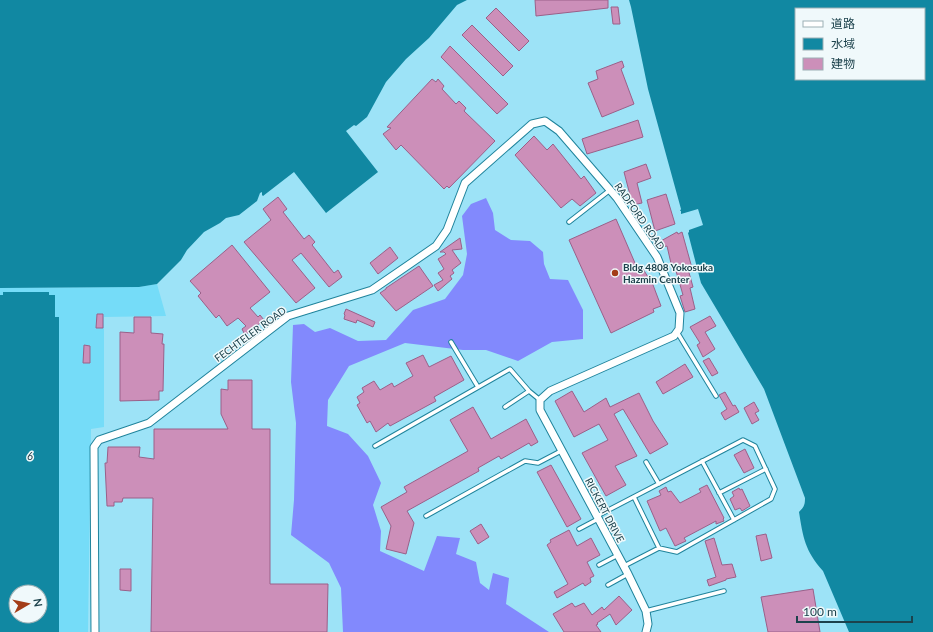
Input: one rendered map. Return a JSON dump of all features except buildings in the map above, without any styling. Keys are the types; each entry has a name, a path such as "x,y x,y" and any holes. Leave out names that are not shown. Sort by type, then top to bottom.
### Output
{"street":[{"name":"RADFORD ROAD","path":"545,121 559,131 610,190 657,257 680,313 679,329 677,332"},
{"name":"FECHTELER ROAD","path":"95,632 94,447 99,440 149,423 288,316 372,290 436,246 447,230 465,182 532,124 545,121"},
{"path":"540,400 550,391 674,336 677,332"},
{"name":"RICKERT DRIVE","path":"540,400 540,410 624,566 646,612 648,624 646,632"}],"lane":[{"path":"569,222 610,190"},
{"path":"677,332 716,396"},
{"path":"451,342 478,387"},
{"path":"375,446 510,369 529,391 540,400"},
{"path":"505,407 529,391"},
{"path":"579,529 634,497 743,440 755,446 775,488 771,499 677,552 659,548 624,566"},
{"path":"426,516 525,461 538,463 561,450"},
{"path":"702,461 734,520"},
{"path":"646,462 659,484"},
{"path":"719,493 766,469"},
{"path":"634,497 659,548"},
{"path":"599,565 618,555"},
{"path":"608,585 628,574"},
{"path":"646,612 724,591"}],"shaded area":[{"path":"486,198 493,213 495,230 511,240 530,241 543,252 544,264 550,279 568,280 583,310 583,339 552,342 518,361 486,350 463,350 405,343 349,366 328,400 327,426 348,434 368,456 381,483 373,505 381,531 380,551 424,571 437,536 460,538 456,554 476,562 480,583 489,590 493,573 509,578 506,604 549,632 343,632 341,588 329,563 291,535 294,500 296,423 291,382 293,325 304,324 315,332 330,328 358,341 386,340 413,310 445,299 463,275 467,254 462,216 471,204"},
{"path":"157,284 166,316 104,317 104,427 91,429 88,632 0,632 0,288 139,287"}],"water":[{"path":"0,0 467,0 457,5 429,38 406,59 386,82 367,117 356,126 354,125 346,131 378,172 326,213 294,172 263,196 262,192 260,193 257,201 239,215 226,218 204,232 187,250 181,260 157,284 139,287 0,288"},
{"path":"629,0 933,0 933,632 849,632 823,571 812,557 806,543 799,512 804,506 805,498 764,389 701,283 688,233 689,230 703,225 698,209 681,214 681,209 648,89"},
{"name":"6","path":"3,292 49,292 49,295 55,295 55,317 59,317 59,632 0,632 0,295 3,295"}],"place":[{"name":"Bldg 4808 Yokosuka Hazmin Center","path":"615,273"}]}
